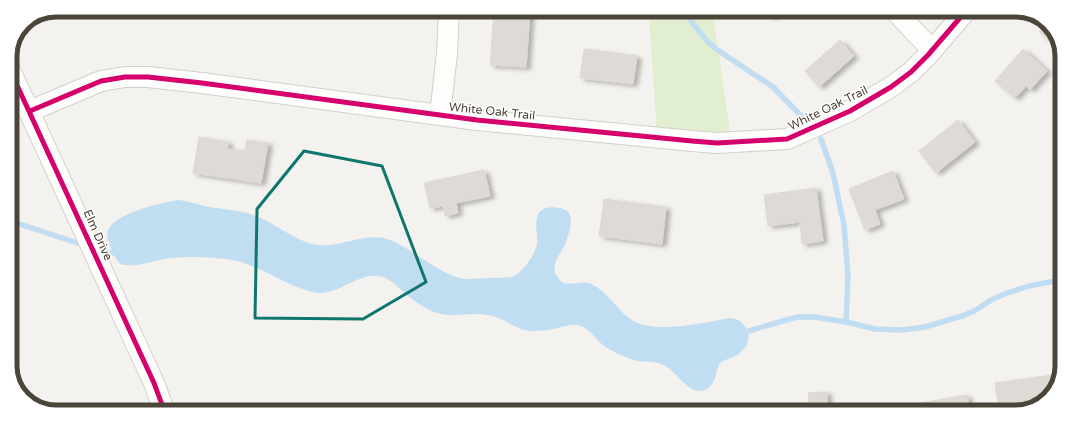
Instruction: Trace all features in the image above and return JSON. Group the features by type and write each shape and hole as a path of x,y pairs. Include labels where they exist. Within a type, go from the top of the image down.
{"street":[{"path":"440,115 448,17"},
{"path":"901,17 932,50"},
{"name":"White Oak Trail","path":"30,111 101,81 125,77 148,77 175,79 440,115 692,142 717,143 786,139 850,111 891,87 911,72 961,17"},
{"name":"Elm Drive","path":"17,84 151,376 162,405"}],"highlighted area":[{"path":"304,151 382,166 426,282 363,319 255,318 257,209"}],"green space":[{"path":"649,17 714,17 731,140 657,137"}],"water":[{"path":"178,200 250,214 264,219 294,237 318,245 336,244 372,237 390,240 408,249 448,274 467,279 508,277 517,274 528,262 536,248 536,224 538,215 546,208 560,208 569,213 571,220 567,239 554,268 558,278 562,281 569,284 587,283 597,287 629,318 639,323 651,326 664,327 693,325 731,318 738,320 743,324 748,332 748,343 741,353 720,363 713,384 707,389 701,391 690,388 663,364 637,361 613,351 602,344 582,326 572,325 554,329 531,331 488,315 441,314 422,306 408,296 393,282 384,277 370,276 362,278 330,292 321,293 301,289 248,264 226,259 186,257 165,259 140,265 120,264 113,253 107,234 112,224 139,210"}],"building":[{"path":"494,17 530,17 526,67 490,65"},
{"path":"1042,27 1044,28 1053,42 1039,32"},
{"path":"840,40 854,56 819,87 805,71"},
{"path":"584,49 637,56 633,84 580,78"},
{"path":"1023,49 1047,71 1030,90 1026,86 1015,98 995,81"},
{"path":"958,120 975,142 936,173 919,151"},
{"path":"199,137 229,142 227,149 245,151 247,140 268,143 261,183 193,173"},
{"path":"484,170 490,196 456,203 458,213 445,216 443,206 430,208 424,183"},
{"path":"893,171 904,199 875,210 880,224 865,230 849,189"},
{"path":"816,188 823,241 802,244 800,222 768,226 764,195"},
{"path":"604,199 666,207 662,244 599,236"},
{"path":"1054,375 1048,388 1040,397 1024,404 998,405 995,383"},
{"path":"827,392 828,405 809,405 808,393"},
{"path":"967,395 969,405 909,405"}],"waterway":[{"path":"690,17 691,21 706,40 716,49 773,87 810,125"},
{"path":"821,139 833,173 844,225 848,276 846,322"},
{"path":"17,223 84,245"},
{"path":"98,249 110,253 119,252"},
{"path":"742,333 797,317 814,317 846,322 875,329 902,330 925,327 965,315 991,300 1007,293 1029,286 1055,281"}],"cycle path":[{"path":"30,111 101,81 125,77 148,77 477,120 692,141 717,143 787,139 850,111 891,87 911,72 928,55 961,17"},
{"path":"17,85 154,383 162,405"}]}
